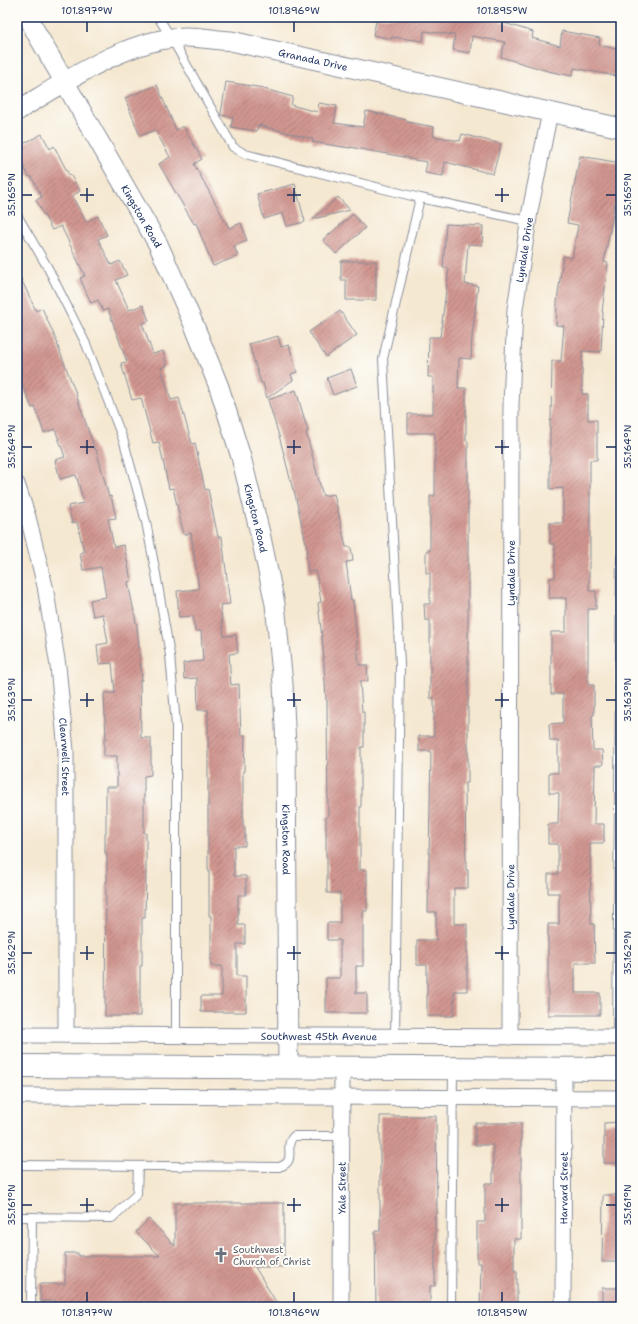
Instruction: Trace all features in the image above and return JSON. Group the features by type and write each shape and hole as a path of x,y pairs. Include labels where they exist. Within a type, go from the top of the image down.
{"main road":[{"path":"17,1066 621,1069"}],"street":[{"name":"Kingston Road","path":"29,17 34,29 158,244 194,325 219,387 241,457 260,533 275,604 283,684 286,747 288,1068"},
{"name":"Granada Drive","path":"17,111 110,58 151,42 186,37 231,41 621,128"},
{"name":"Lyndale Drive","path":"510,1037 511,406 515,309 528,221 550,112"},
{"name":"Clearwell Street","path":"17,484 28,517 45,586 58,666 66,751 66,1035"},
{"name":"Southwest 45th Avenue","path":"17,1035 619,1037"},
{"name":"Yale Street","path":"341,1307 342,1068"},
{"name":"Harvard Street","path":"563,1307 564,1069"},
{"path":"17,1096 621,1098"}],"lane":[{"path":"158,17 233,147 245,154 420,198 528,221"},
{"path":"395,1036 400,664 382,359 420,198"},
{"path":"17,215 48,268 86,344 124,442 146,522 170,655 176,725 176,1035"},
{"path":"619,1037 621,557"},
{"path":"451,1307 453,1068"},
{"path":"17,1165 279,1167 286,1165 289,1160 289,1143 294,1136 342,1136"},
{"path":"17,1217 112,1218 137,1194 138,1166"},
{"path":"31,1307 32,1217"}],"building":[{"path":"377,17 495,18 495,20 533,32 532,38 560,46 562,31 600,38 599,45 621,50 621,77 574,68 572,76 548,71 501,57 505,42 472,36 470,53 453,50 455,35 424,31 423,41 392,37 392,39 373,35"},
{"path":"226,82 264,88 293,97 291,105 317,112 319,103 337,106 334,123 363,127 366,111 407,120 407,122 434,127 433,136 460,141 462,134 501,144 493,174 445,162 443,176 425,173 427,162 350,147 312,142 313,139 258,125 257,131 231,127 233,117 221,115"},
{"path":"157,85 176,130 183,126 202,159 194,164 229,228 241,223 247,241 234,246 238,256 213,266 196,223 194,224 159,164 170,157 155,130 140,136 125,98"},
{"path":"42,134 50,149 54,146 69,175 70,174 80,191 72,196 86,222 98,216 107,235 98,239 111,265 120,261 127,275 116,280 129,310 143,305 149,321 142,323 153,354 163,351 167,366 161,368 171,400 179,398 192,444 195,443 205,490 208,489 218,537 222,537 230,604 220,605 224,636 236,635 238,653 229,654 231,685 239,684 241,735 245,735 243,771 243,827 245,827 245,846 234,846 234,876 246,876 246,895 238,895 238,925 245,925 245,944 237,944 237,976 246,976 246,1012 201,1012 201,996 222,996 222,966 211,966 211,916 209,916 208,869 208,710 198,710 197,678 184,679 183,663 203,661 201,631 195,631 193,616 179,617 177,591 199,589 191,533 184,535 173,488 169,489 159,442 153,443 141,398 132,400 121,363 127,362 108,309 103,311 98,300 91,303 80,278 85,276 61,226 52,230 36,200 42,197 31,176 29,177 24,167 17,171 17,147"},
{"path":"580,156 621,163 621,204 615,203 604,262 608,263 602,312 601,352 582,351 582,394 588,394 588,420 597,420 597,460 590,460 589,591 596,591 596,609 588,609 588,685 594,685 594,715 592,715 593,750 602,750 603,765 595,765 594,824 604,824 604,843 590,843 591,924 594,924 595,963 575,963 575,993 600,993 600,1015 548,1015 548,924 559,924 559,893 548,893 548,874 558,874 558,844 548,844 548,824 558,824 559,793 549,793 549,773 558,773 558,741 550,741 549,724 563,723 563,694 551,694 551,632 566,632 566,598 549,598 550,578 555,578 555,544 550,544 550,523 563,523 563,488 550,489 552,361 561,361 564,326 556,325 557,302 563,256 572,258 578,225 567,223"},
{"path":"295,184 305,222 287,226 283,213 264,219 257,194"},
{"path":"338,197 350,210 313,219"},
{"path":"353,214 365,228 336,254 323,240"},
{"path":"446,224 483,226 482,245 468,244 465,284 478,286 471,359 459,358 458,388 466,388 466,441 468,441 468,783 465,783 466,870 468,870 468,888 454,888 454,924 467,924 467,991 454,991 454,1016 427,1016 427,965 417,965 417,940 436,940 436,912 428,912 431,751 419,751 419,736 434,736 434,698 430,698 430,620 425,620 424,604 430,604 430,573 426,573 426,551 430,551 430,496 435,496 435,433 408,433 408,414 433,414 433,377 428,377 429,337 440,337 449,268 443,268"},
{"path":"341,261 376,261 376,300 346,300 346,280 341,280"},
{"path":"17,270 36,311 42,308 58,344 95,450 96,449 109,497 111,496 116,518 108,519 114,547 124,545 131,581 128,582 137,627 142,680 140,680 141,738 151,738 151,775 144,776 146,872 145,918 142,918 142,966 140,966 140,1016 105,1016 107,882 107,853 105,853 106,787 117,787 117,756 104,756 104,739 106,739 104,693 115,693 112,663 99,664 97,645 108,643 103,614 93,616 90,600 106,597 101,567 83,570 80,553 84,552 77,522 72,523 68,506 84,503 76,475 60,479 55,460 65,457 55,429 44,433 35,407 32,408 17,372 22,370 17,358"},
{"path":"340,311 357,335 326,357 309,332"},
{"path":"278,336 281,347 289,345 297,372 291,374 293,380 267,398 249,344"},
{"path":"351,369 357,386 333,395 327,378"},
{"path":"296,390 308,431 306,432 323,496 334,494 346,547 351,547 353,561 346,562 351,600 353,600 359,665 367,665 368,681 360,681 362,712 364,712 364,747 361,747 360,870 367,870 367,911 363,911 363,966 356,966 356,993 367,993 367,1013 326,1013 326,978 340,978 340,940 327,940 327,923 340,923 340,893 327,893 327,700 318,603 321,602 316,571 308,572 306,552 308,552 294,490 268,400"},
{"path":"380,1116 436,1116 437,1214 435,1214 435,1286 430,1286 430,1307 376,1307 375,1231 380,1231"},
{"path":"621,1122 621,1163 604,1163 604,1123"},
{"path":"475,1123 521,1123 521,1239 514,1239 514,1271 517,1271 517,1307 480,1307 481,1263 477,1263 477,1222 485,1222 485,1183 493,1183 493,1145 475,1145"},
{"path":"603,1195 621,1195 621,1262 602,1262"},
{"name":"Southwest Church of Christ","path":"175,1203 284,1203 284,1267 255,1267 279,1307 56,1307 56,1301 40,1301 40,1284 65,1284 65,1253 78,1253 78,1256 160,1256 136,1232 149,1219 175,1246"},
{"path":"602,1288 621,1288 621,1307 602,1307"}],"place":[{"name":"Southwest Church of Christ","path":"221,1255"}]}
